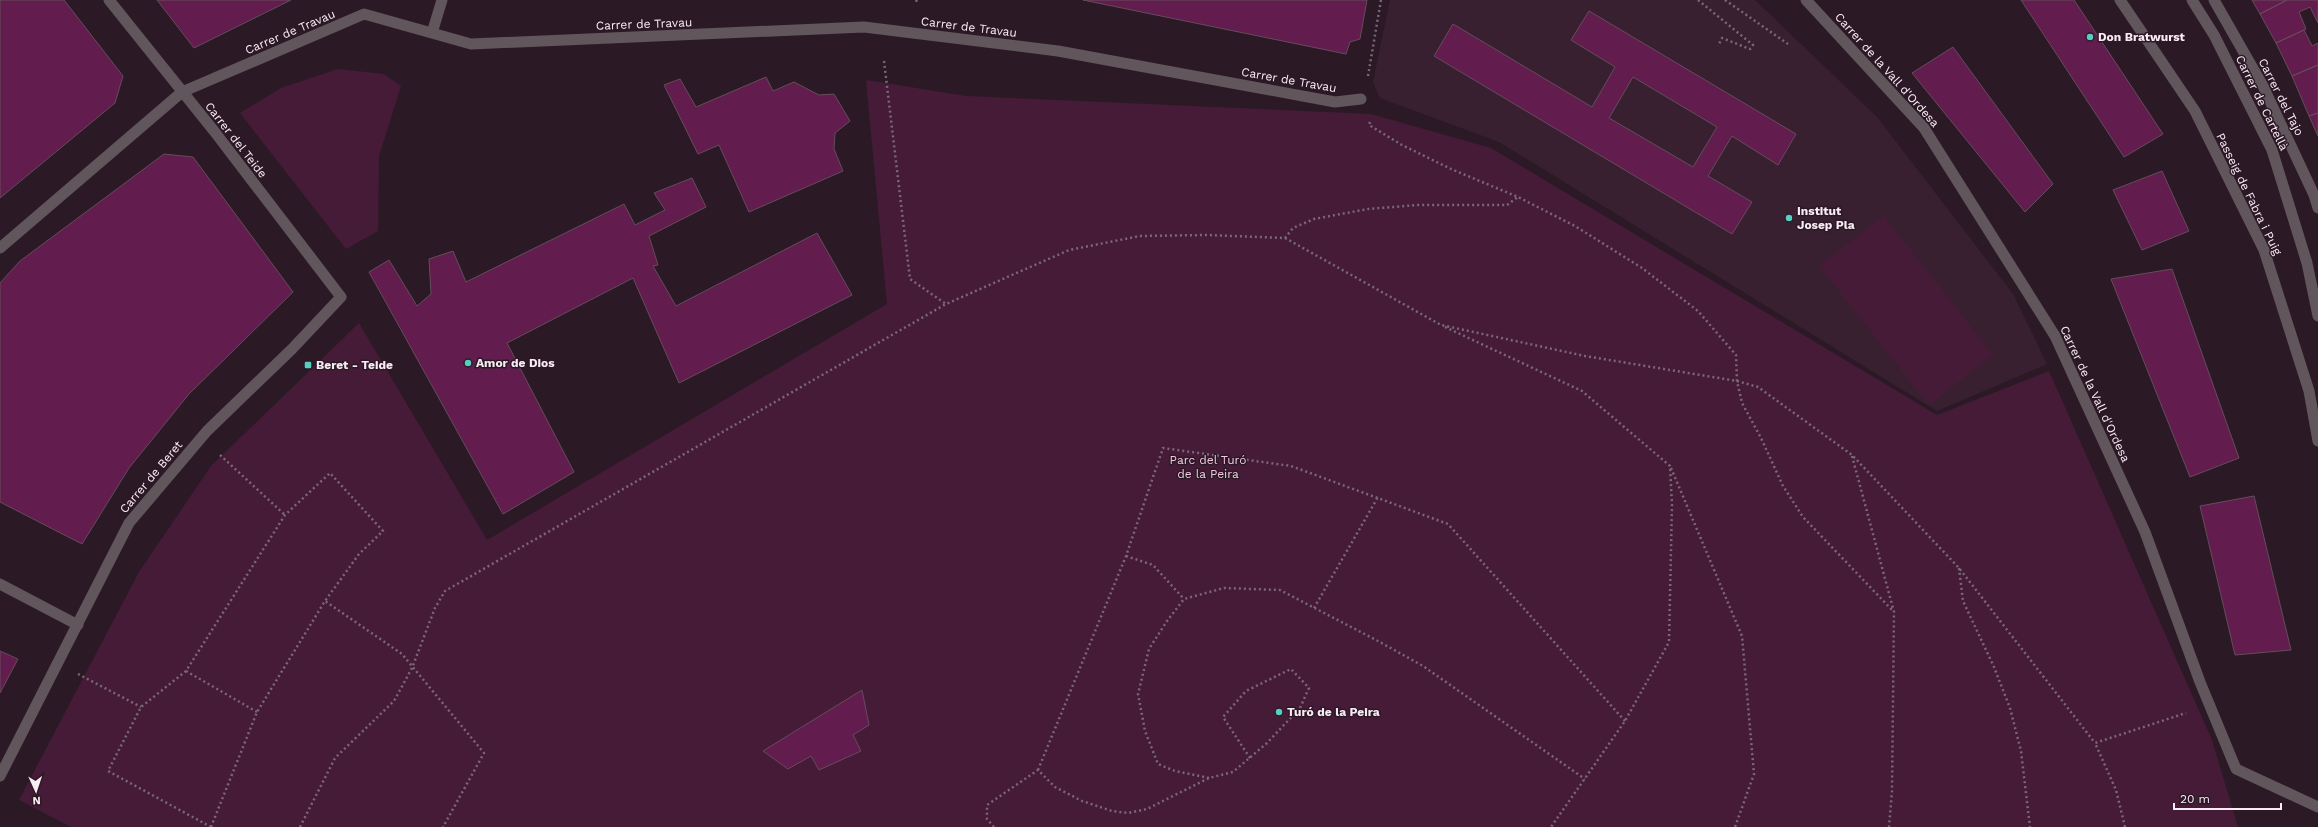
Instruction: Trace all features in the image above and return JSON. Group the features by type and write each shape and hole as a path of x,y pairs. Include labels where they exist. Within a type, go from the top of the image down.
{"street":[{"name":"Carrer del Teide","path":"109,0 340,297"},
{"path":"432,32 442,0"},
{"name":"Carrer de la Vall d'Ordesa","path":"1806,0 1924,128 2055,336 2145,532 2200,682 2236,769 2318,807"},
{"name":"Passeig de Fabra i Puig","path":"2120,0 2195,111 2264,250 2309,391 2318,441"},
{"name":"Carrer de Cartellà","path":"2192,0 2214,35 2272,150 2307,263 2318,316"},
{"name":"Carrer del Tajo","path":"2214,0 2262,86 2314,195 2318,208"},
{"name":"Carrer de Travau","path":"0,248 182,92 364,14 471,44 864,27 1058,51 1335,102 1360,99"},
{"name":"Carrer de Beret","path":"0,776 78,625 128,523 207,431 292,349 340,297"},
{"path":"0,584 78,625"}],"path":[{"path":"1368,79 1382,0"},
{"path":"1698,0 1753,45 1750,49 1722,38 1718,46"},
{"path":"1724,0 1788,44"},
{"path":"884,61 910,279 946,304"},
{"path":"1369,125 1402,145 1451,169 1518,197 1575,226 1642,268 1698,312 1736,356 1737,381 1742,403 1761,438 1783,486 1803,517 1894,612"},
{"path":"1285,238 1293,228 1314,219 1368,209 1418,206 1507,205 1518,197"},
{"path":"300,827 336,758 394,701 412,668 435,608 445,591 946,304 1069,250 1140,236 1207,235 1285,238 1441,325 1582,391 1670,466 1742,636 1754,774 1736,827"},
{"path":"1441,325 1585,356 1737,381 1758,387 1852,455 1959,568 2095,743 2116,790 2125,827"},
{"path":"994,827 987,819 987,805 1038,770 1126,556 1163,448 1291,466 1448,524 1625,722"},
{"path":"1852,455 1894,612 1892,790 1889,827"},
{"path":"220,456 285,515"},
{"path":"1552,827 1625,722 1669,642 1672,505 1670,466"},
{"path":"330,473 383,532 359,554 325,601 257,712 211,827 108,771 141,707 186,672 285,515 330,473"},
{"path":"1314,608 1378,497"},
{"path":"1126,556 1153,565 1184,599"},
{"path":"1959,568 1963,601 1994,668 2012,715 2021,752 2030,827"},
{"path":"1209,778 1176,771 1158,764 1145,731 1138,694 1149,649 1167,621 1184,599 1224,588 1280,590 1423,666 1585,779"},
{"path":"325,601 402,654 412,668 484,753 443,827"},
{"path":"1038,770 1055,787 1082,801 1112,811 1128,813 1147,809 1209,778 1233,772 1250,758 1300,708 1309,688 1292,669 1246,691 1223,717 1250,758"},
{"path":"186,672 257,712"},
{"path":"76,673 141,707"},
{"path":"2095,743 2191,711"}],"shaded area":[{"name":"Institut Josep Pla","path":"1390,0 1755,0 1877,117 2013,294 2047,364 1937,411 1499,142 1380,98 1373,82"}],"green space":[{"path":"338,69 384,74 401,86 379,156 378,231 346,249 240,113 281,88"},
{"name":"Parc del Turó de la Peira","path":"866,80 966,96 1371,114 1491,148 1937,415 2049,371 2212,740 2238,827 71,827 19,800 139,572 211,466 359,323 487,540 887,304"},
{"path":"1884,216 1993,355 1929,405 1819,266"}],"building":[{"path":"0,0 64,0 123,76 115,103 0,198"},
{"path":"157,0 291,0 194,48"},
{"path":"1083,0 1367,0 1360,39 1350,42 1346,54"},
{"path":"2021,0 2074,0 2163,134 2124,157"},
{"path":"2252,0 2287,0 2260,14"},
{"path":"2287,0 2318,0 2318,23 2310,7 2299,12 2306,29 2276,43 2260,14"},
{"path":"1589,11 1796,134 1778,165 1732,136 1708,176 1752,202 1732,234 1434,56 1453,24 1592,107 1615,67 1571,40","holes":["1633,77 1717,127 1693,167 1609,118"]},
{"path":"2304,30 2312,46 2318,43 2318,65 2292,76 2276,43"},
{"path":"1953,47 2053,184 2025,212 1912,73"},
{"path":"2318,65 2318,113 2309,116 2292,76"},
{"path":"766,77 773,91 794,82 819,95 834,94 850,121 835,133 834,149 843,171 749,212 719,145 698,154 664,85 680,79 696,107"},
{"path":"2318,113 2318,136 2309,116"},
{"path":"164,154 193,157 293,292 189,394 129,468 82,544 0,502 0,283 20,261"},
{"path":"2162,171 2189,231 2142,250 2113,190"},
{"name":"Amor de Dios","path":"692,178 706,207 649,236 658,265 653,266 676,306 817,233 852,295 679,383 633,278 507,343 574,472 503,514 369,272 389,260 417,306 431,294 429,259 453,251 466,282 624,204 635,225 665,210 654,193"},
{"path":"2172,269 2239,458 2190,477 2111,279"},
{"path":"2254,496 2291,650 2235,655 2200,506"},
{"path":"0,651 18,659 0,693"},
{"path":"862,690 869,725 853,735 861,751 819,770 811,756 788,769 763,751"}],"place":[{"name":"Don Bratwurst","path":"2090,37"},
{"name":"Institut Josep Pla","path":"1789,218"},
{"name":"Amor de Dios","path":"468,363"},
{"name":"Beret - Teide","path":"308,365"},
{"name":"Turó de la Peira","path":"1279,712"}]}
